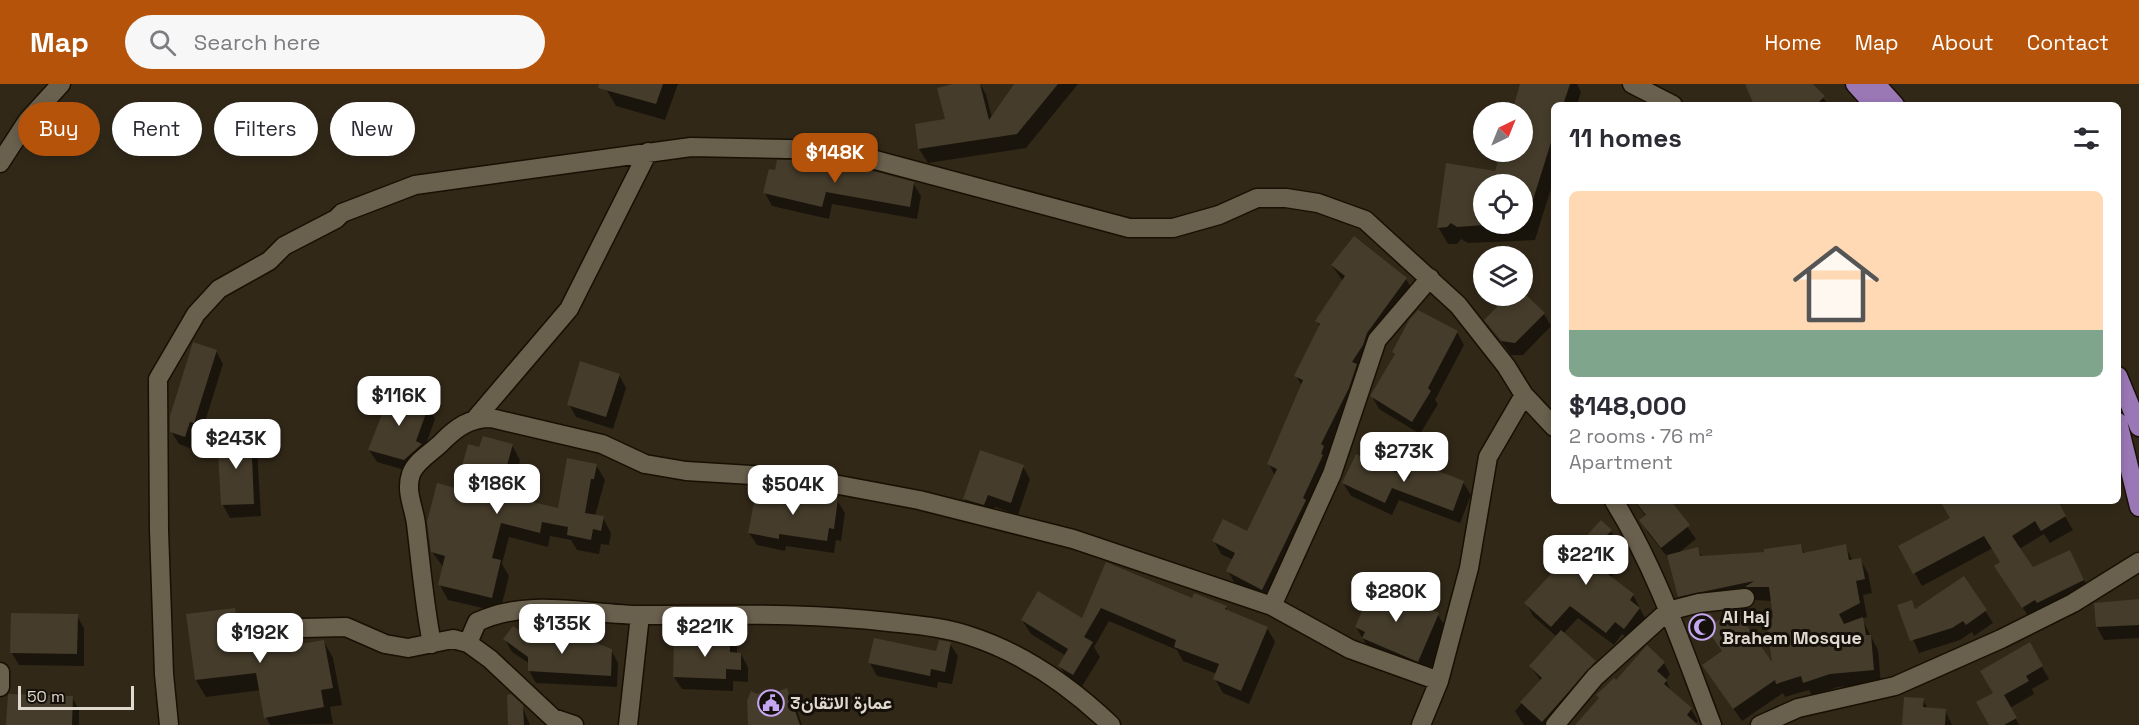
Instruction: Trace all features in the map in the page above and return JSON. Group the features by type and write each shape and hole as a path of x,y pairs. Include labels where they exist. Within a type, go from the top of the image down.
{"main road":[{"path":"1855,84 1871,102"},
{"path":"1876,84 1892,102"},
{"path":"2121,383 2139,427"},
{"path":"2121,434 2139,507"}],"street":[{"path":"0,163 28,120 61,84"},
{"path":"1632,84 1667,102"},
{"path":"169,725 164,674 160,563 158,379 196,314 219,289 269,261 284,246 336,219 342,213 415,185 691,147 838,150 1129,228 1173,228 1219,215 1257,198 1286,198 1318,203 1365,220 1430,278 1458,305 1506,366 1524,394 1551,424"},
{"path":"432,644 421,586 416,522 408,492 411,473 417,463 456,428 476,418 569,309 648,152"},
{"path":"1272,606 1332,474 1377,340 1430,278"},
{"path":"1421,725 1439,681 1469,568 1488,458 1524,394"},
{"path":"476,418 491,418 528,425 602,444 645,464 686,471 802,478 919,500 1073,539 1272,606 1350,648 1439,681"},
{"path":"1616,504 1634,534 1668,611 1712,725"},
{"path":"1760,725 1798,708 1895,686 2001,639 2073,603 2139,562"},
{"path":"1555,725 1596,677 1668,611 1699,603 1745,598"},
{"path":"468,643 477,622 491,615 532,607 640,615 773,613 858,618 952,631 990,645 1056,679 1082,697 1111,725"},
{"path":"628,725 640,615"},
{"path":"302,628 346,627 385,644 408,648 453,639 468,643 490,659 553,718 574,725"},
{"path":"0,672 0,687"}],"building":[{"path":"599,84 663,84 656,104 598,88"},
{"path":"953,84 980,84 989,120 1014,84 1058,84 1017,134 918,149 915,124 945,119 937,88"},
{"path":"1520,84 1570,84 1564,102 1551,102 1551,143 1533,200 1533,174 1473,174 1473,226 1457,227 1451,223 1447,227 1437,228 1446,163 1495,171 1498,162 1533,162 1533,102 1515,102"},
{"path":"1745,84 1813,84 1825,96 1819,102 1753,102"},
{"path":"777,160 796,160 838,170 840,162 914,182 910,207 826,192 822,207 763,193 769,169 775,170"},
{"path":"1354,236 1407,278 1367,333 1363,345 1352,362 1357,364 1349,388 1321,444 1324,446 1321,454 1323,455 1303,498 1306,500 1262,590 1226,571 1235,553 1212,541 1223,519 1247,531 1277,469 1267,464 1303,380 1294,376 1320,324 1315,321 1345,276 1331,265"},
{"path":"1533,302 1545,313 1515,343 1501,341 1484,320 1498,306 1533,306"},
{"path":"1418,310 1458,331 1428,388 1431,391 1412,422 1370,396 1395,354 1392,352 1409,320"},
{"path":"193,342 217,350 194,423 190,422 185,437 170,432 170,416"},
{"path":"580,361 620,374 606,417 567,405"},
{"path":"391,391 429,405 416,441 422,444 404,460 368,450"},
{"path":"251,435 254,504 221,505 217,437"},
{"path":"483,436 513,444 499,494 558,508 567,458 597,464 594,479 591,479 585,513 604,516 601,531 593,529 591,540 567,535 568,527 542,522 540,533 501,523 492,558 501,560 492,598 438,585 445,556 431,552 427,522 437,483 456,488 468,444 479,447"},
{"path":"980,450 1024,465 1011,503 988,495 984,505 963,499"},
{"path":"1356,454 1409,479 1415,462 1464,481 1453,511 1392,488 1385,503 1342,483"},
{"path":"756,492 793,499 794,492 838,498 834,529 829,528 827,541 779,534 779,539 748,533"},
{"path":"1637,504 1673,504 1690,525 1661,548 1639,520 1646,515"},
{"path":"1942,504 2060,504 2066,516 2041,531 2035,521 2012,536 2033,567 2070,550 2084,580 2037,603 2035,600 2022,608 1994,566 2000,562 1984,536 1913,574 1898,546 1950,518"},
{"path":"1601,520 1612,530 1607,535 1619,547 1600,568 1634,594 1630,600 1640,608 1624,629 1615,622 1606,633 1570,606 1551,627 1524,603"},
{"path":"1801,544 1803,553 1846,544 1849,560 1861,558 1865,579 1856,581 1860,603 1839,614 1844,624 1863,617 1866,635 1871,635 1874,670 1830,674 1803,683 1801,676 1776,684 1775,680 1733,709 1702,665 1722,651 1699,619 1710,613 1716,622 1736,610 1772,662 1766,619 1773,618 1769,587 1745,587 1754,581 1678,597 1667,555 1698,547 1700,556 1764,552 1764,549"},
{"path":"1106,562 1192,598 1194,593 1227,606 1225,609 1268,627 1241,691 1213,679 1219,664 1174,647 1176,640 1101,608 1084,637 1093,642 1073,675 1058,666 1068,649 1021,620 1038,591 1082,618"},
{"path":"1964,576 1987,610 1966,625 1963,621 1952,628 1910,641 1897,605 1912,600 1915,609"},
{"path":"1374,584 1439,613 1418,662 1362,638 1365,632 1355,627"},
{"path":"2139,599 2139,625 2096,627 2094,603"},
{"path":"235,608 241,650 282,643 282,647 324,640 333,688 321,690 324,707 264,718 256,673 195,680 186,614"},
{"path":"11,613 78,614 77,654 10,653"},
{"path":"513,626 536,642 538,634 568,641 593,642 612,649 611,676 528,671 528,657 503,639"},
{"path":"1561,630 1596,661 1542,722 1520,702 1542,678 1529,666"},
{"path":"714,633 730,633 730,652 741,653 741,670 726,669 726,679 673,677 674,638 714,639"},
{"path":"874,638 936,651 939,640 951,642 945,672 931,669 930,676 868,663"},
{"path":"2030,642 2043,666 2026,676 2029,681 2004,695 2017,718 2004,725 1989,725 1976,702 1993,693 1980,671"},
{"path":"1647,645 1665,662 1657,671 1667,680 1664,684 1692,708 1687,715 1698,725 1575,725 1599,698 1596,695 1614,678 1616,680"},
{"path":"787,688 800,725 748,725 747,701 751,691 757,694"},
{"path":"8,694 73,696 72,725 6,725"},
{"path":"511,694 523,705 524,725 508,725 507,695"},
{"path":"1904,697 1924,698 1923,707 1946,709 1945,725 1902,725"}],"place":[{"name":"Al Haj Brahem Mosque","path":"1702,627"},
{"name":"عمارة الاتقان3","path":"771,703"}]}
